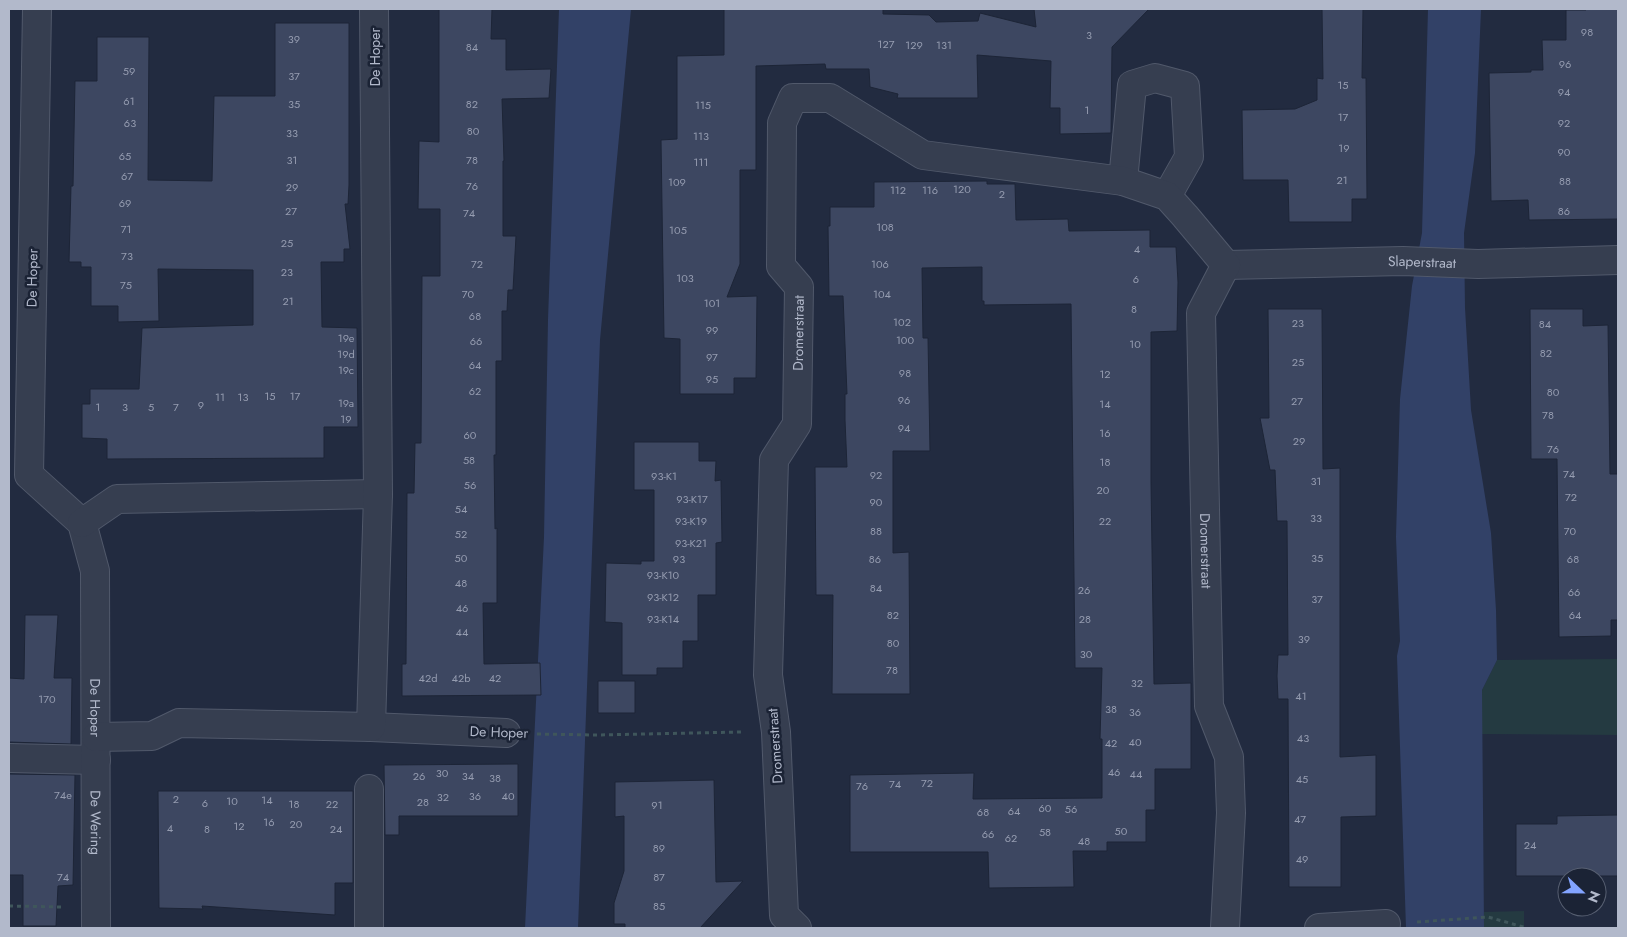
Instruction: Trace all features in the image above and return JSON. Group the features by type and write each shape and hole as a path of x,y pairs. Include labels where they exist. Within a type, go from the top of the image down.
{"street":[{"name":"De Hoper","path":"37,9 29,475 82,523 95,571 96,748 152,736 179,723 372,727 506,733"},
{"name":"De Hoper","path":"372,727 378,494 374,9"},
{"path":"1123,181 1132,86 1155,78 1185,86 1189,157 1167,196"},
{"name":"Dromerstraat","path":"797,928 784,915 776,732 768,675 774,460 797,424 799,287 782,266 781,229 782,122 792,98 830,98 923,154 1123,181 1167,196 1226,265 1202,313 1209,706 1229,757 1231,813 1226,928"},
{"name":"Slaperstraat","path":"1226,265 1403,261 1478,264 1618,260"},
{"path":"82,523 117,498 378,494"},
{"path":"9,758 96,748"},
{"name":"De Wering","path":"96,748 96,918"},
{"path":"369,790 369,928"},
{"path":"1319,928 1386,924"}],"path":[{"name":"De Hoper","path":"506,733 596,735 776,732"},
{"path":"9,906 96,918"},
{"path":"1386,924 1488,917 1527,928"}],"shaded area":[{"path":"1618,659 1618,735 1482,734 1482,690 1497,660"},
{"path":"1524,911 1524,928 1484,928 1484,912"}],"water":[{"path":"559,9 631,9 600,340 578,928 525,928 544,537 548,320"},
{"path":"1428,9 1481,9 1475,153 1464,233 1465,308 1471,410 1491,533 1496,610 1497,660 1482,690 1484,928 1406,928 1397,656 1400,641 1396,537 1400,399 1412,286 1422,233"}],"building":[{"path":"439,9 492,9 491,39 506,39 506,70 551,69 549,98 502,99 504,161 503,236 516,236 513,290 508,290 507,311 502,311 502,361 496,361 496,455 494,455 495,529 497,528 497,603 483,603 484,664 540,663 541,695 402,696 402,664 406,664 407,493 414,493 415,443 421,443 422,276 440,276 440,209 418,209 419,141 439,142"},
{"path":"724,9 883,9 883,14 929,15 936,22 978,21 980,13 1036,27 1034,9 1149,9 1112,47 1111,133 1060,134 1060,108 1050,108 1051,61 977,55 978,98 897,98 898,94 870,87 869,69 826,69 825,64 756,66 756,170 740,170 740,264 727,297 757,296 756,378 734,378 734,394 680,394 680,339 664,338 661,140 677,139 677,56 724,55"},
{"path":"1322,9 1363,9 1362,78 1366,78 1367,199 1352,199 1352,222 1289,222 1288,180 1243,180 1242,110 1295,109 1317,100 1317,78 1323,79"},
{"path":"1618,9 1618,219 1529,220 1528,200 1491,201 1489,73 1543,70 1542,40 1566,40 1566,10"},
{"path":"275,23 349,23 349,185 348,204 345,204 350,249 344,249 344,262 321,262 322,327 357,328 358,427 324,427 324,458 107,459 107,439 82,438 82,404 90,404 90,389 139,389 142,328 253,325 253,270 158,269 159,321 118,322 118,306 91,306 91,267 81,267 81,262 69,262 75,81 97,81 97,37 149,37 148,180 212,181 214,96 275,96"},
{"path":"987,181 987,184 1015,184 1016,220 1068,219 1069,231 1150,230 1150,247 1176,247 1178,282 1177,331 1151,332 1154,684 1191,683 1191,769 1155,769 1155,810 1146,810 1146,842 1107,842 1107,851 1073,851 1074,887 989,888 988,852 850,852 850,775 974,773 973,799 1102,798 1102,739 1100,739 1102,668 1075,668 1071,304 984,305 984,301 982,301 982,267 922,268 923,338 928,338 930,451 893,451 893,553 909,552 910,694 832,694 833,595 816,595 815,467 847,467 845,394 847,394 843,296 829,296 828,226 830,226 830,207 874,207 874,182"},
{"path":"1268,309 1322,309 1323,469 1340,468 1340,757 1376,755 1376,816 1341,817 1341,887 1289,887 1288,699 1278,699 1277,676 1278,655 1288,655 1287,521 1277,521 1275,470 1270,470 1260,418 1269,418"},
{"path":"1530,309 1583,309 1583,326 1608,325 1610,474 1618,474 1618,620 1611,620 1611,636 1559,637 1557,459 1531,459"},
{"path":"634,442 699,442 699,461 716,461 715,481 721,480 722,542 716,543 716,595 698,595 698,641 683,641 683,668 657,668 657,675 622,675 622,623 605,622 606,563 641,564 641,561 654,561 654,490 634,490"},
{"path":"25,615 58,615 54,678 72,678 71,744 9,742 9,678 24,679"},
{"path":"598,681 635,681 635,713 598,713"},
{"path":"518,764 518,816 399,816 399,835 385,835 384,765"},
{"path":"9,774 75,775 73,885 58,886 56,926 23,926 23,875 9,875"},
{"path":"714,780 716,882 743,881 700,928 625,928 625,924 614,924 614,903 624,871 624,816 615,817 615,782"},
{"path":"158,791 353,791 353,883 335,883 335,915 202,906 203,909 159,908"},
{"path":"1618,815 1618,876 1607,876 1607,867 1557,867 1557,876 1516,876 1516,824 1557,824 1557,816"}]}
